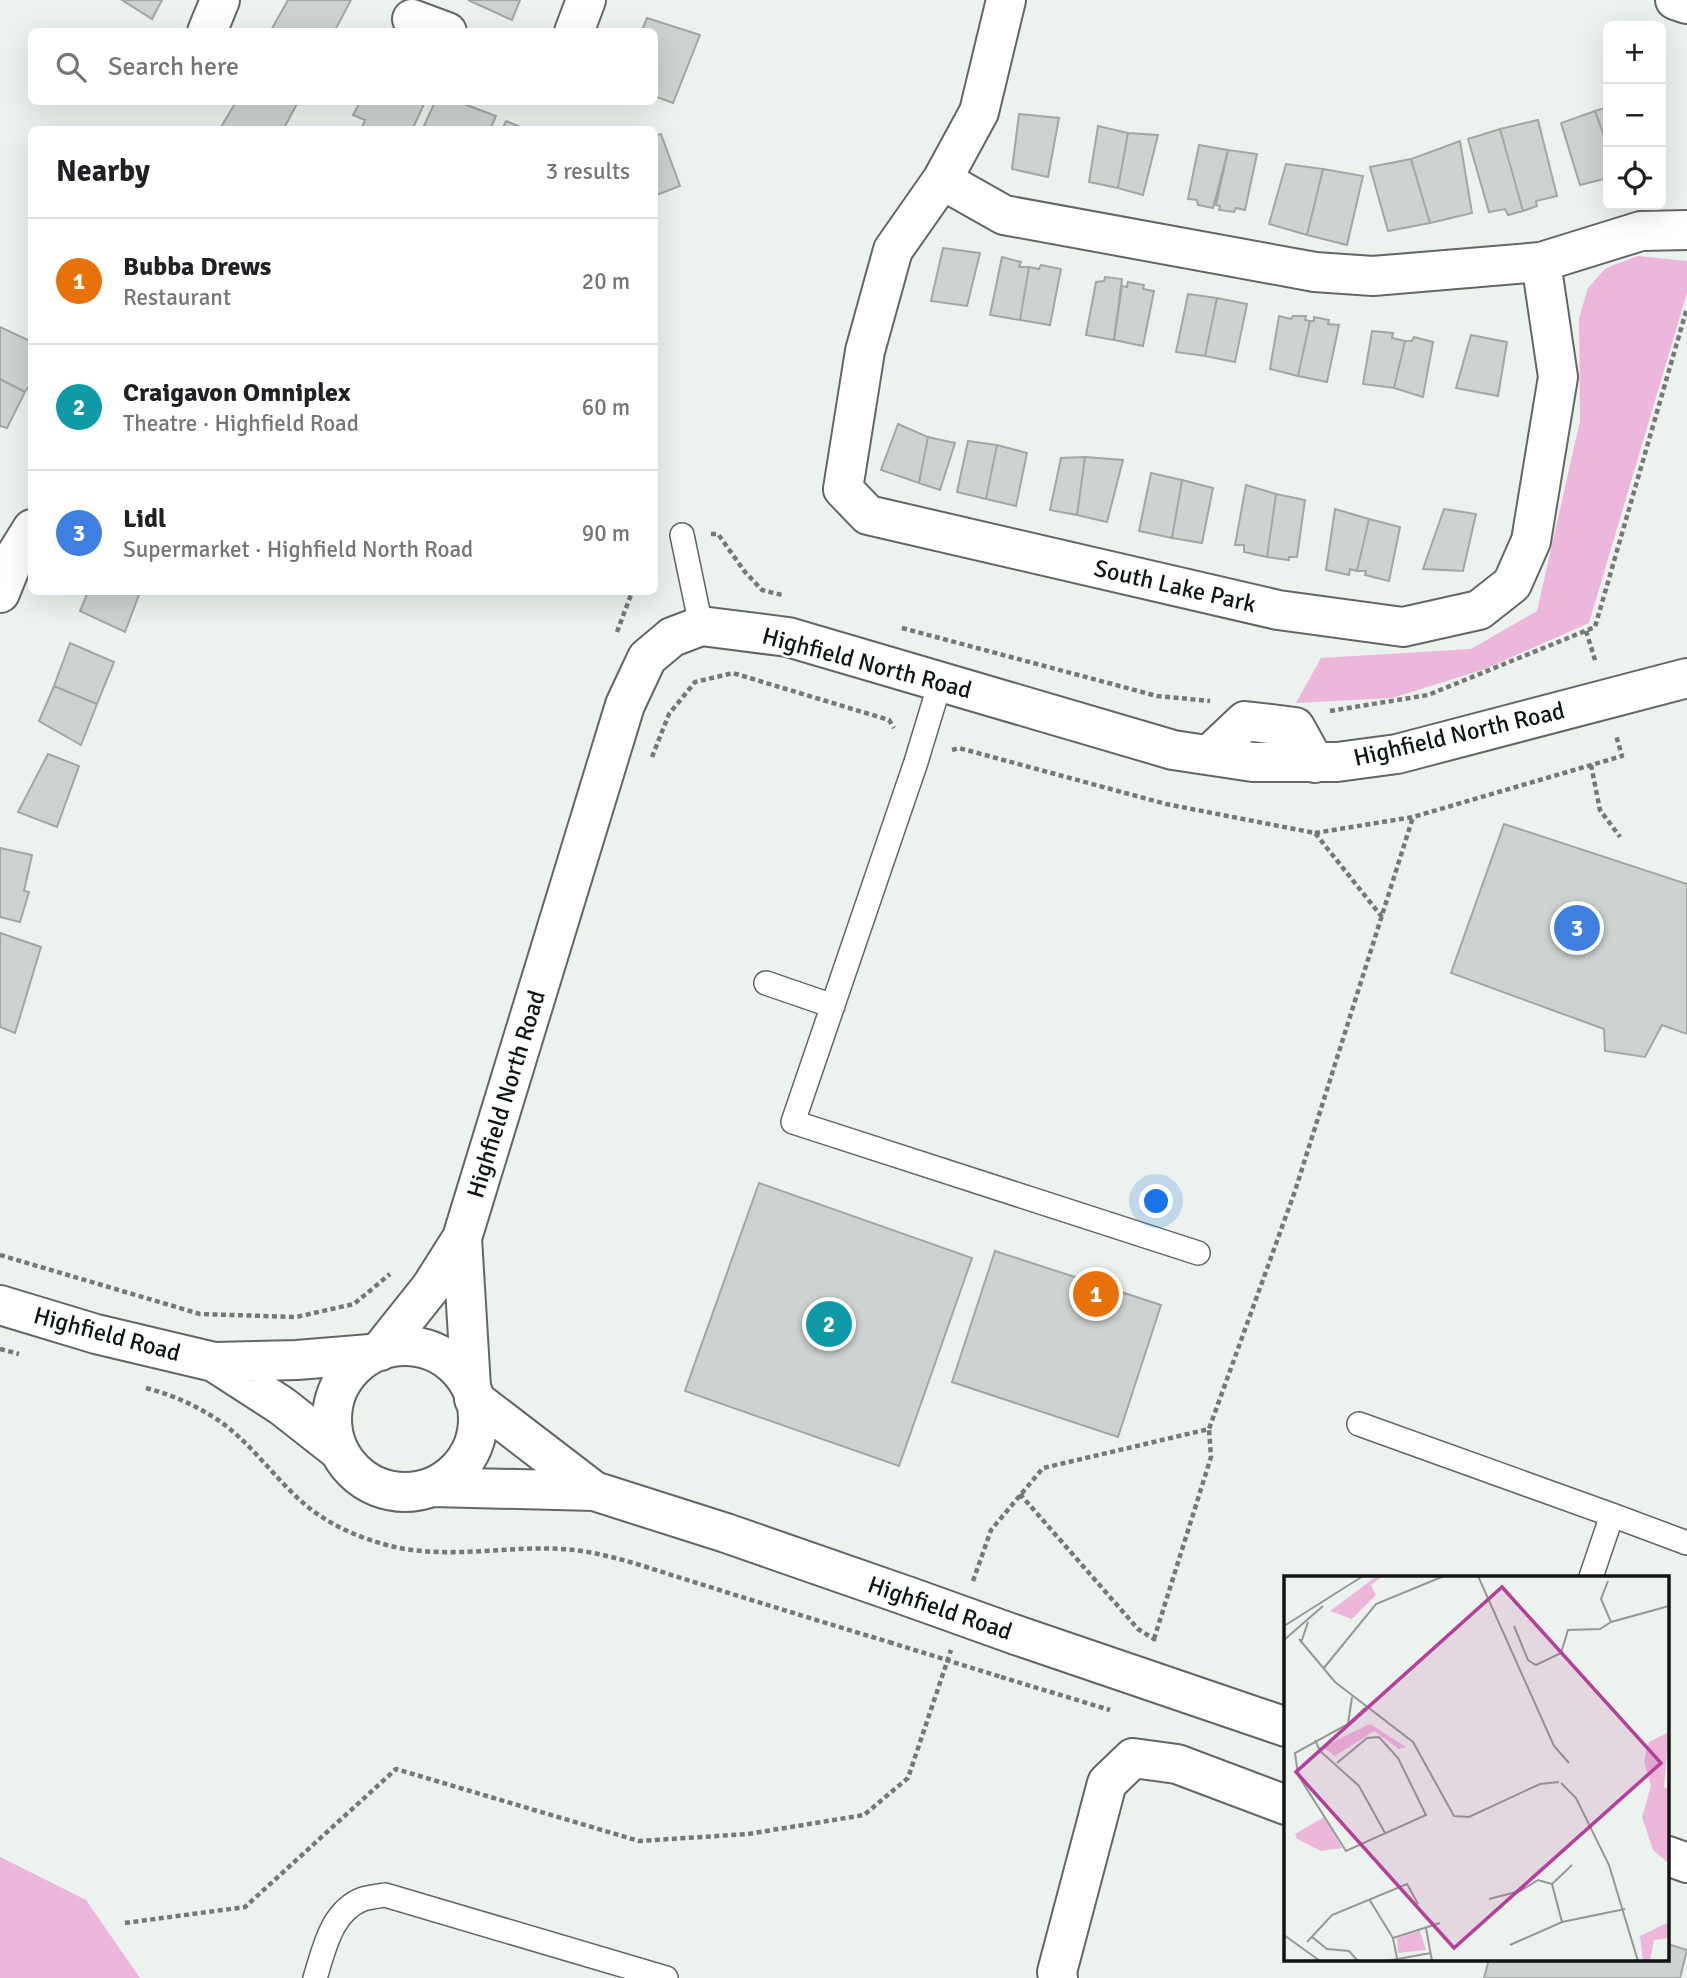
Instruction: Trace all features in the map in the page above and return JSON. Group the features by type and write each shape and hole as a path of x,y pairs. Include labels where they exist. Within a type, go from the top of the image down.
{"street":[{"path":"209,28 220,0"},
{"path":"576,28 586,0"},
{"name":"South Lake Park","path":"1006,0 979,112 942,180 893,250 865,351 843,489 867,515 1278,610 1403,627 1479,610 1512,584 1531,541 1558,377 1541,262"},
{"path":"1675,0 1687,4"},
{"path":"412,19 436,28"},
{"path":"942,180 1004,215 1315,272 1373,276 1541,262 1641,231 1687,230"},
{"path":"0,593 14,558 28,535"},
{"name":"Highfield North Road","path":"375,1352 430,1287 461,1238 625,705 647,658 672,637 701,626 788,637 1173,750 1253,762 1337,762 1397,754 1687,678"},
{"name":"Highfield North Road","path":"461,1238 472,1393"},
{"name":"Highfield Road","path":"0,1305 96,1334 214,1362 297,1360 375,1352 396,1345 424,1348 452,1362 472,1393 594,1491"},
{"name":"Highfield Road","path":"338,1450 331,1423 335,1395 349,1371 375,1352"},
{"name":"Highfield Road","path":"214,1362 282,1406 338,1450 354,1473 378,1488 406,1493 433,1487 594,1491 726,1533 1284,1726"},
{"path":"433,1487 456,1471 472,1448 479,1418 472,1393"},
{"path":"1058,1978 1056,1972 1107,1783 1133,1758 1177,1764 1284,1804"},
{"path":"1670,1857 1687,1863"}],"lane":[{"path":"682,535 701,626"},
{"path":"940,683 916,762 793,1122 1198,1253"},
{"path":"766,984 833,1006"},
{"path":"1359,1424 1687,1543"},
{"path":"1591,1576 1612,1515"},
{"path":"315,1978 328,1934 344,1911 362,1900 385,1895 666,1978"}],"path":[{"path":"682,535 718,534 745,572 762,590 788,597"},
{"path":"894,625 1157,696 1220,702"},
{"path":"649,766 669,713 695,682 733,673 890,720 916,762 959,748 1166,804 1315,833 1413,817 1622,756 1586,631"},
{"path":"1591,765 1600,810 1620,837"},
{"path":"1154,1682 1154,1639 1211,1457 1209,1429 1295,1191 1413,817"},
{"path":"1315,833 1382,918"},
{"path":"0,1255 26,1265 200,1314 296,1317 308,1315 354,1304 392,1272"},
{"path":"973,1582 991,1530 1043,1468 1209,1429"},
{"path":"1020,1494 1138,1629 1154,1639"},
{"path":"889,1642 1001,1677"},
{"path":"125,1923 245,1907 396,1769 639,1841 748,1834 864,1815 908,1778 952,1647"}],"shaded area":[{"path":"1638,256 1687,261 1687,293 1589,623 1485,669 1392,698 1296,703 1321,658 1471,649 1537,611 1580,421 1579,318 1588,288 1606,268"},
{"path":"0,1857 86,1900 140,1978 0,1978"}],"building":[{"path":"122,0 162,0 152,19"},
{"path":"288,0 351,0 336,28 272,28"},
{"path":"468,0 520,0 512,20"},
{"path":"647,18 700,35 673,103 658,97 658,28 643,28"},
{"path":"234,105 296,105 285,126 222,126"},
{"path":"358,105 424,105 414,126 363,126 365,120 353,115"},
{"path":"434,105 467,105 496,116 492,126 424,126"},
{"path":"1603,109 1603,133 1595,111"},
{"path":"1595,111 1603,133 1603,179 1580,185 1561,123"},
{"path":"1019,114 1059,118 1048,177 1012,169"},
{"path":"1538,120 1557,196 1536,201 1537,206 1523,211 1500,129"},
{"path":"506,121 518,126 504,126"},
{"path":"1098,126 1128,133 1118,188 1089,182"},
{"path":"1500,129 1523,211 1508,215 1505,209 1489,212 1468,139"},
{"path":"1128,133 1158,135 1143,195 1118,188"},
{"path":"661,134 680,186 658,194 658,135"},
{"path":"1460,141 1472,213 1430,223 1411,159"},
{"path":"1199,145 1228,150 1213,208 1198,205 1197,200 1188,199"},
{"path":"1228,150 1257,154 1245,210 1219,210 1220,206 1216,205"},
{"path":"1411,159 1430,223 1388,231 1370,167"},
{"path":"1286,164 1323,169 1307,235 1269,224"},
{"path":"1323,169 1363,176 1347,245 1307,235"},
{"path":"943,248 980,253 967,306 931,301"},
{"path":"1002,257 1021,262 1019,267 1029,267 1020,320 990,315"},
{"path":"1041,265 1061,269 1050,325 1020,320 1029,267 1039,269"},
{"path":"1105,277 1122,279 1114,340 1086,335 1096,282 1104,281"},
{"path":"1128,282 1144,285 1143,289 1154,291 1143,346 1114,340 1122,286 1127,287"},
{"path":"1188,294 1217,298 1205,356 1176,352"},
{"path":"1217,298 1247,304 1235,362 1205,356"},
{"path":"1279,316 1291,319 1293,316 1306,316 1305,320 1310,321 1298,376 1270,369"},
{"path":"1314,317 1329,320 1328,324 1339,325 1327,382 1298,376 1310,321 1314,321"},
{"path":"0,327 28,340 28,387 25,392 0,379"},
{"path":"1372,331 1393,333 1392,338 1405,341 1394,388 1363,384"},
{"path":"1471,335 1507,342 1498,396 1456,388"},
{"path":"1414,337 1433,342 1423,397 1394,388 1405,341 1412,341"},
{"path":"0,379 25,392 7,428 0,426"},
{"path":"898,424 928,437 919,483 881,470"},
{"path":"928,437 955,443 940,490 919,483"},
{"path":"968,441 997,445 986,499 957,492"},
{"path":"997,445 1027,453 1016,506 986,499"},
{"path":"1085,457 1123,460 1107,522 1077,515"},
{"path":"1085,457 1077,515 1050,510 1061,458"},
{"path":"1151,473 1182,480 1172,538 1139,531"},
{"path":"1182,480 1213,488 1202,543 1172,538"},
{"path":"1246,485 1276,494 1267,557 1244,552 1244,545 1235,545"},
{"path":"1276,494 1305,500 1297,557 1289,557 1289,560 1267,557"},
{"path":"1335,509 1369,519 1357,571 1350,569 1349,575 1326,570"},
{"path":"1444,509 1476,514 1463,571 1423,569"},
{"path":"1369,519 1400,527 1389,581 1365,575 1366,571 1357,571"},
{"path":"87,595 139,595 125,632 80,611"},
{"path":"70,643 114,662 97,704 54,686"},
{"path":"54,686 97,704 81,745 39,721"},
{"path":"48,754 79,766 57,827 18,812"},
{"path":"1504,824 1687,884 1687,1034 1662,1025 1645,1057 1605,1051 1604,1029 1451,973"},
{"path":"0,848 32,855 24,891 29,892 20,922 0,917"},
{"path":"0,933 41,947 15,1033 0,1027"},
{"path":"759,1183 972,1258 899,1466 685,1391"},
{"path":"995,1251 1161,1305 1118,1437 952,1382"},
{"path":"1670,1945 1687,1950 1680,1978 1484,1978 1489,1960 1670,1960"}],"place":[{"name":"Lidl","path":"1577,928"},
{"name":"Bubba Drews","path":"1096,1294"},
{"name":"Craigavon Omniplex","path":"829,1324"}]}
